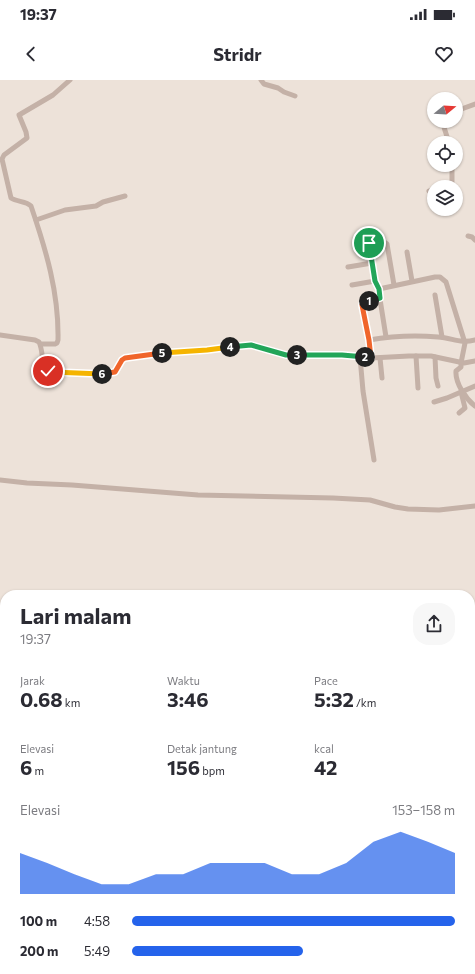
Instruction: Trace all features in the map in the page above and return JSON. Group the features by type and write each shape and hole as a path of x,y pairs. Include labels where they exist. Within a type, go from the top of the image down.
{"street":[{"path":"0,335 37,341 41,344 57,343 58,318 51,268 30,204 17,202 10,197 2,157 27,138 26,132 19,118 20,115 53,95 70,80"},
{"path":"261,80 264,84 278,88 295,96"},
{"path":"463,108 475,104"},
{"path":"36,220 65,210 96,206 103,202 125,196"},
{"path":"366,229 375,281 379,289 386,337"},
{"path":"468,236 475,240"},
{"path":"356,244 386,242 394,285"},
{"path":"407,252 412,281"},
{"path":"348,267 372,263"},
{"path":"379,289 412,281 438,277 446,282 465,343 461,366 456,370 455,374 462,391 475,406"},
{"path":"352,285 375,281"},
{"path":"435,295 442,337"},
{"path":"371,358 362,305 365,302 380,298"},
{"path":"369,340 386,337 411,336 442,337 465,343 475,340"},
{"path":"41,344 44,364 48,371 72,374 110,374 117,370 120,363 125,358 142,355 241,346 255,346 286,355 342,355 371,358 416,356 435,357 461,362 475,361"},
{"path":"416,356 418,388"},
{"path":"360,357 363,391 374,460"},
{"path":"435,357 438,386"},
{"path":"380,358 382,378"},
{"path":"434,402 475,386"},
{"path":"459,413 465,408 462,391"},
{"path":"0,480 198,495 370,500 408,509 439,510 475,506"}],"route":[{"path":"48,371 110,374 117,370 122,360 125,358 246,345 255,346 286,355 342,355 371,358 362,305 363,302 380,298 378,293 379,289 375,281 369,243"}]}
